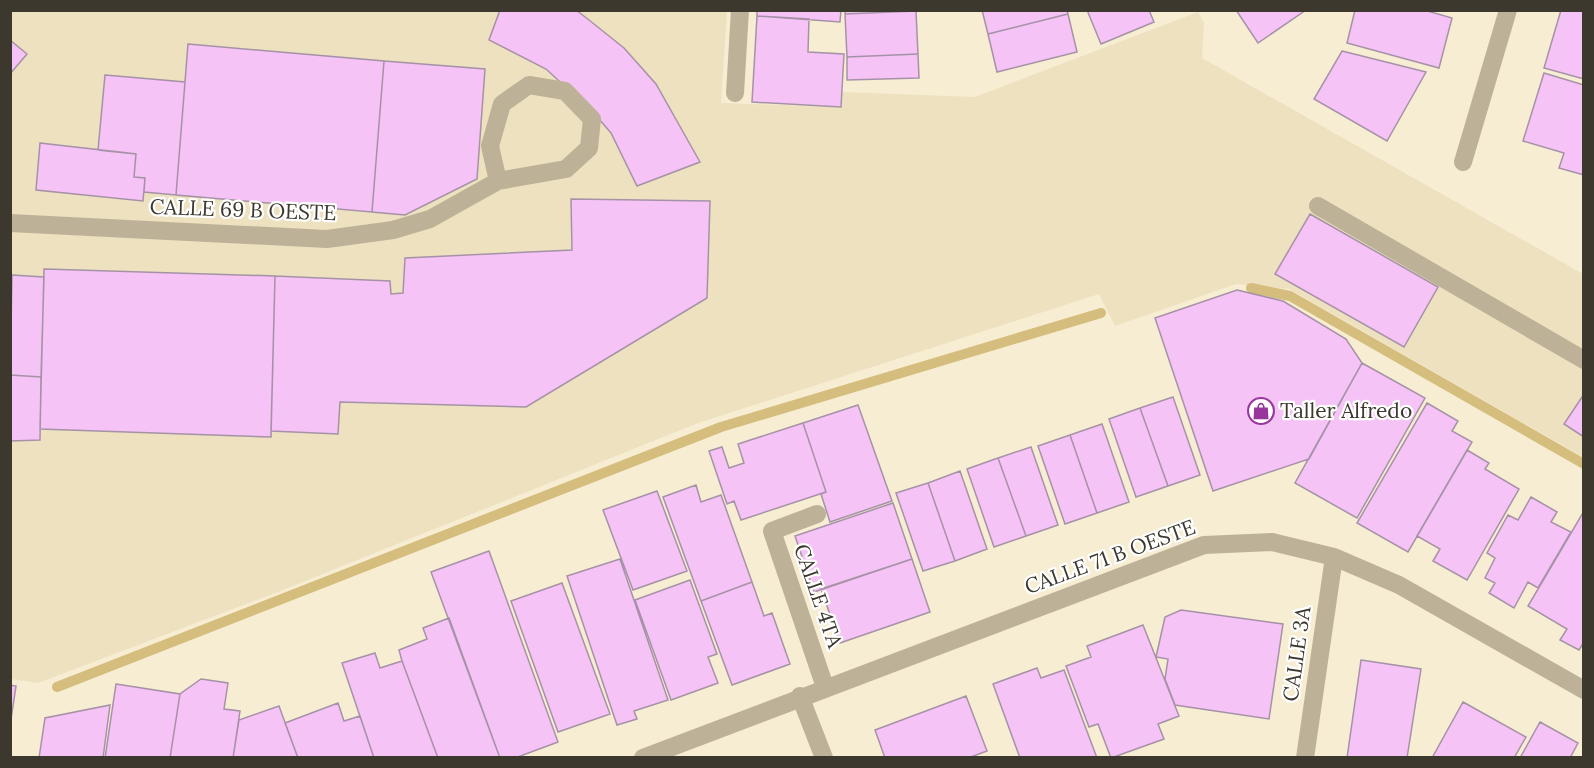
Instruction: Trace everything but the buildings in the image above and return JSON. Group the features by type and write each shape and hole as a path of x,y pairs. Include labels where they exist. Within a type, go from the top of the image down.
{"street":[{"path":"735,93 740,10"},
{"path":"1463,162 1508,10"},
{"name":"CALLE 69 B OESTE","path":"10,223 327,239 393,230 430,219 498,181 566,169 589,148 591,119 565,91 529,85 502,104 490,146 498,181"},
{"path":"1318,206 1584,360"},
{"name":"CALLE 4TA","path":"817,514 772,531 825,687"},
{"name":"CALLE 71 B OESTE","path":"643,758 800,696 1204,545 1272,542 1334,557 1399,585 1584,690"},
{"name":"CALLE 3A","path":"1305,758 1334,557"},
{"path":"800,696 824,758"}],"shaded area":[{"path":"11,11 727,11 721,103 841,107 842,92 975,97 1198,12 1204,23 1202,58 1583,274 1583,457 1289,289 1236,284 1115,326 1099,294 698,423 278,592 38,683 11,679"}],"waterway":[{"path":"1251,288 1290,296 1584,464"},
{"path":"57,687 721,427 1101,313"}],"place":[{"name":"Taller Alfredo","path":"1261,411"}]}
